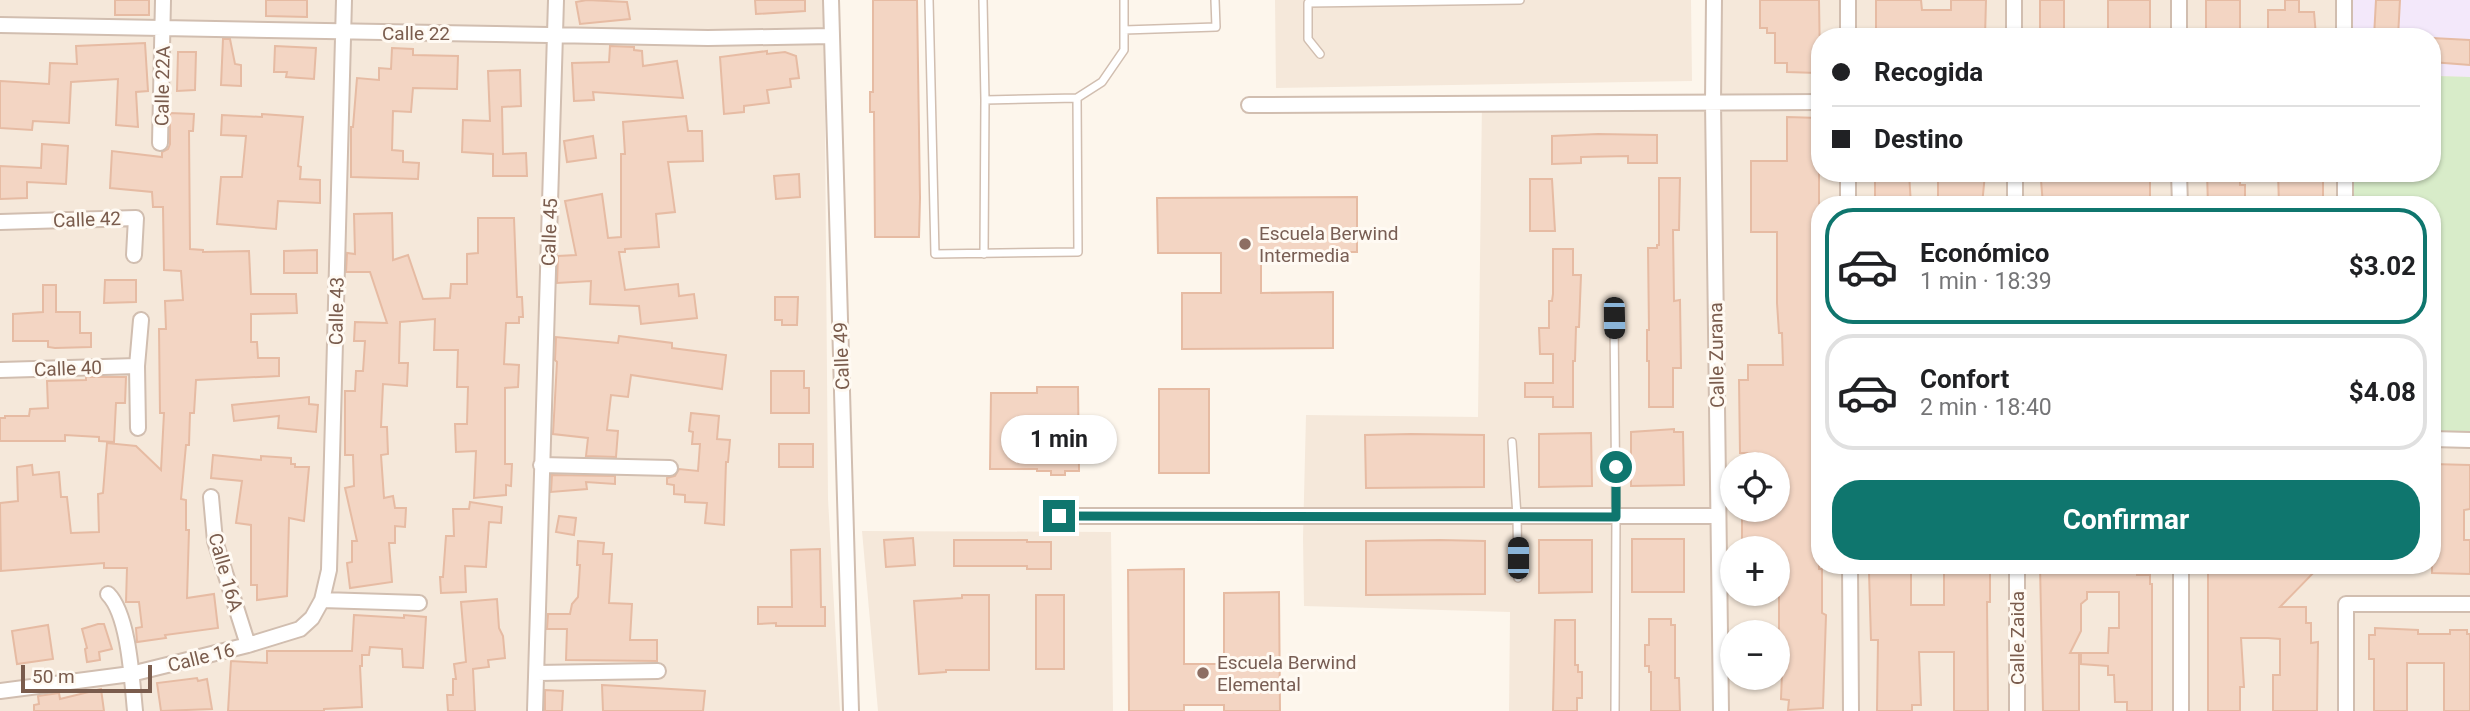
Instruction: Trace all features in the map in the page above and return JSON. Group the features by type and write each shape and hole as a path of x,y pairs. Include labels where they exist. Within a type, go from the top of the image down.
{"street":[{"name":"Calle 22A","path":"160,143 163,0"},
{"name":"Calle 43","path":"312,618 322,600 329,570 344,0"},
{"name":"Calle 45","path":"535,711 556,0"},
{"name":"Calle 49","path":"831,0 851,711"},
{"name":"Calle Zurana","path":"1714,0 1721,711"},
{"path":"1848,0 1848,28"},
{"path":"2014,0 2014,28"},
{"path":"2179,0 2179,28"},
{"path":"2344,0 2344,28"},
{"name":"Calle 22","path":"0,25 708,38 832,36"},
{"path":"1250,105 1811,102"},
{"name":"Calle 42","path":"0,222 136,218 134,255"},
{"path":"138,428 137,366 141,320"},
{"name":"Calle 40","path":"0,370 137,366"},
{"path":"2441,439 2470,440"},
{"path":"541,465 670,468"},
{"name":"Calle 16A","path":"211,497 215,541 248,645"},
{"path":"1059,516 1718,516"},
{"path":"1850,574 1851,711"},
{"name":"Calle Zaida","path":"2017,574 2017,711"},
{"path":"2181,574 2181,711"},
{"path":"108,594 116,602 130,657 135,711"},
{"path":"322,600 419,603"},
{"path":"2346,711 2346,604 2470,604"},
{"name":"Calle 16","path":"0,691 131,674 300,629 312,618"},
{"path":"537,673 658,671"}],"lane":[{"path":"929,0 935,254 1078,252 1077,98"},
{"path":"983,0 984,254"},
{"path":"985,100 1077,98 1102,82 1124,50 1124,0"},
{"path":"1124,30 1216,27 1216,0"},
{"path":"1320,54 1308,39 1308,4 1520,0"},
{"path":"1614,318 1615,711"},
{"path":"1513,442 1518,578"}],"shaded area":[{"path":"0,0 824,0 828,499 840,711 0,711"},
{"path":"1275,0 1691,0 1692,81 1276,88"},
{"path":"1713,0 2470,0 2470,711 1509,711 1510,612 1304,606 1306,415 1478,417 1482,102 1713,102"},
{"path":"2344,0 2470,0 2470,77 2441,76 2441,28 2344,28"},
{"path":"862,531 1111,532 1113,711 878,711"}],"green space":[{"path":"2441,76 2470,77 2470,438 2441,438 2441,196 2345,196 2345,182 2441,182"}],"building":[{"path":"115,0 149,0 149,15 115,15"},
{"path":"266,0 307,0 307,17 266,16"},
{"path":"755,0 805,0 805,11 756,14"},
{"path":"873,0 917,0 919,237 875,237 874,112 870,112 870,92 873,92"},
{"path":"1760,0 1819,0 1819,28 1811,28 1811,73 1787,72 1787,63 1775,63 1775,33 1767,33 1767,28 1760,28"},
{"path":"1876,0 1921,0 1922,10 1951,10 1951,0 1986,0 1985,28 1876,28"},
{"path":"2040,0 2064,0 2064,28 2040,28"},
{"path":"2108,0 2150,0 2150,28 2108,28"},
{"path":"2206,0 2240,0 2240,28 2206,28"},
{"path":"2285,0 2299,0 2299,12 2314,12 2315,28 2268,28 2268,10 2285,10"},
{"path":"2376,0 2400,0 2398,28 2374,28"},
{"path":"576,2 627,2 630,19 580,24"},
{"path":"2441,38 2470,40 2470,65 2441,63"},
{"path":"223,39 230,39 235,64 241,65 241,86 221,85"},
{"path":"145,43 148,91 136,92 138,127 116,125 118,79 71,82 69,123 33,121 32,130 0,128 0,81 49,84 50,63 77,64 76,46"},
{"path":"275,46 316,48 314,79 286,77 287,72 274,72"},
{"path":"610,46 634,47 634,50 642,51 643,66 677,61 683,98 593,92 594,100 574,101 572,63 609,62"},
{"path":"392,48 413,49 413,55 458,56 457,89 413,88 411,112 393,111 392,150 403,151 403,162 419,163 418,179 351,177 351,127 357,78 379,80 379,68 391,69"},
{"path":"767,51 767,54 785,52 796,56 799,78 790,79 791,87 767,90 769,103 744,106 744,112 724,114 720,57"},
{"path":"178,52 196,52 195,90 177,91"},
{"path":"520,70 521,106 502,107 503,154 526,153 527,176 493,176 493,154 462,152 463,120 490,121 488,71"},
{"path":"170,113 194,114 193,131 189,131 190,249 203,252 249,251 251,294 296,294 297,313 251,314 251,342 257,342 258,358 279,358 279,376 196,380 194,413 190,413 189,445 186,445 181,499 186,500 186,530 189,530 187,598 214,594 218,628 165,635 166,638 137,642 136,628 142,627 139,602 126,602 127,568 104,568 104,563 1,571 0,503 18,501 17,467 32,465 33,475 59,472 61,497 67,497 71,533 99,532 98,494 103,493 107,443 136,446 161,470 164,413 160,413 159,329 166,329 165,301 183,300 181,271 164,270 163,207 153,207 152,192 110,188 112,151 162,157 162,152 168,149 170,144"},
{"path":"262,114 303,117 298,166 301,167 300,179 320,180 320,203 278,201 276,229 217,224 221,177 242,177 246,136 221,135 222,115 262,117"},
{"path":"686,116 688,131 702,131 703,161 668,162 675,212 656,214 659,247 625,249 625,252 619,252 625,290 678,284 679,296 694,294 697,318 641,324 639,306 590,304 591,281 557,283 558,256 576,255 565,201 602,194 608,238 621,237 621,154 625,154 623,122"},
{"path":"1787,117 1811,118 1811,182 1819,182 1819,196 1811,196 1811,574 1822,574 1822,613 1826,615 1823,708 1788,710 1789,700 1781,699 1781,690 1790,690 1790,620 1779,620 1779,606 1790,606 1790,536 1742,536 1742,522 1790,522 1790,452 1740,452 1739,380 1748,380 1748,365 1783,365 1777,303 1777,232 1751,232 1751,161 1787,161"},
{"path":"1657,135 1657,163 1628,163 1628,156 1581,157 1581,163 1552,164 1552,136"},
{"path":"593,136 596,158 567,162 564,141"},
{"path":"42,144 68,146 66,184 27,182 27,198 0,199 0,166 41,168"},
{"path":"799,174 800,197 776,199 774,176"},
{"path":"1659,178 1680,178 1679,230 1673,230 1674,301 1680,300 1681,368 1673,368 1673,407 1649,407 1648,248 1657,248 1659,245"},
{"path":"1530,179 1552,179 1555,231 1530,231"},
{"path":"1875,182 1910,182 1910,196 1875,196"},
{"path":"1938,182 1984,182 1983,196 1938,196"},
{"path":"2041,182 2150,182 2150,196 2042,196"},
{"path":"2207,182 2240,182 2240,185 2245,185 2245,196 2208,196"},
{"path":"2278,182 2323,182 2323,196 2279,196"},
{"path":"1357,197 1357,252 1261,252 1261,293 1333,292 1333,348 1182,349 1182,293 1221,293 1221,253 1158,253 1157,198"},
{"path":"392,213 393,260 408,255 423,299 450,298 451,284 467,284 467,254 478,253 478,218 514,218 517,297 522,297 523,317 519,317 519,323 506,323 504,364 519,365 518,387 505,388 505,464 512,464 511,486 506,485 506,495 474,498 476,451 456,452 455,424 467,424 468,387 457,387 458,350 434,350 435,319 400,322 399,363 408,363 407,386 383,384 381,427 387,427 388,454 381,455 384,498 393,496 395,508 406,508 405,527 395,526 395,543 389,543 392,582 350,588 347,563 352,562 352,541 357,541 345,488 354,486 353,455 345,455 345,391 355,391 356,371 363,371 365,341 354,341 355,322 387,323 370,272 346,272 347,253 355,254 354,214"},
{"path":"1553,249 1573,249 1573,275 1581,275 1579,327 1576,327 1573,361 1573,407 1553,407 1553,397 1525,397 1525,383 1553,383 1553,354 1540,354 1539,328 1549,328 1549,301 1552,301 1553,294"},
{"path":"317,250 317,273 284,273 284,251"},
{"path":"105,280 136,280 136,302 104,303"},
{"path":"43,285 56,285 56,312 80,312 80,333 91,333 91,347 55,348 48,347 48,341 13,341 13,314 43,312"},
{"path":"775,297 798,297 797,325 782,325 782,320 775,320"},
{"path":"619,336 672,343 672,348 726,355 722,389 631,375 628,397 611,395 607,430 618,431 616,457 586,456 588,438 553,434 556,337 618,343"},
{"path":"771,371 804,371 804,388 809,388 809,413 771,413"},
{"path":"86,377 126,377 125,403 116,403 114,442 99,441 99,437 65,435 65,441 0,441 0,418 29,416 30,409 48,408 47,381 86,380"},
{"path":"1037,387 1078,387 1079,471 1051,475 1051,471 1037,469 990,469 991,393 1037,393"},
{"path":"1159,389 1209,389 1209,473 1159,473"},
{"path":"309,397 309,404 318,405 316,432 278,428 279,416 234,421 232,405"},
{"path":"691,413 719,416 717,439 730,440 726,462 724,525 705,523 707,503 685,502 685,495 674,494 674,485 667,484 667,478 675,476 679,469 698,471 700,444 692,444 693,432 689,431"},
{"path":"1674,429 1674,432 1683,432 1684,485 1631,486 1631,432"},
{"path":"1591,433 1592,486 1539,487 1539,434"},
{"path":"1365,435 1484,435 1484,487 1366,488"},
{"path":"779,444 813,444 813,467 779,467"},
{"path":"213,455 261,460 261,456 291,458 291,464 295,464 295,467 309,467 304,521 289,518 287,596 257,600 257,585 251,585 251,525 236,523 242,481 211,478"},
{"path":"2441,464 2470,465 2470,509 2464,510 2464,540 2470,540 2470,574 2441,573"},
{"path":"552,475 615,476 615,484 586,482 587,489 551,492"},
{"path":"470,502 502,507 501,523 489,522 486,567 465,566 466,592 441,593 440,577 443,577 446,536 454,536 453,509 469,509"},
{"path":"559,516 576,518 574,535 556,532"},
{"path":"913,538 915,565 886,567 884,540"},
{"path":"1632,539 1684,539 1684,592 1632,592"},
{"path":"954,540 1051,542 1051,569 1027,569 1027,566 954,566"},
{"path":"1539,540 1592,540 1592,592 1539,593"},
{"path":"578,541 604,543 603,554 612,554 609,603 632,604 630,640 657,640 657,661 566,660 567,629 547,629 548,614 570,614 572,604 578,597"},
{"path":"1366,541 1485,541 1485,594 1366,595"},
{"path":"820,549 821,607 825,607 825,626 758,624 758,607 792,607 791,550"},
{"path":"1184,569 1184,664 1224,664 1224,593 1279,592 1280,711 1224,711 1224,705 1184,705 1184,711 1129,711 1128,570"},
{"path":"1869,574 1911,574 1911,605 1944,605 1944,574 1990,574 1990,602 1987,602 1988,711 1954,711 1954,652 1919,652 1921,705 1912,705 1912,711 1877,711 1878,640 1871,640"},
{"path":"2040,574 2150,575 2152,711 2127,711 2127,702 2115,702 2114,675 2108,675 2108,666 2081,664 2081,653 2108,653 2109,628 2119,628 2119,592 2087,592 2087,599 2081,604 2081,631 2070,653 2079,653 2079,711 2043,711"},
{"path":"2208,574 2312,574 2280,607 2306,607 2306,623 2311,623 2311,643 2318,642 2317,711 2273,711 2273,675 2280,675 2280,639 2241,638 2244,687 2240,687 2240,711 2208,711"},
{"path":"962,595 989,595 989,670 946,670 919,674 914,601 962,598"},
{"path":"1036,595 1064,595 1064,669 1036,669"},
{"path":"497,599 505,658 488,660 489,667 473,669 475,711 448,711 447,695 453,695 453,679 456,679 454,664 466,662 461,602"},
{"path":"354,615 426,617 423,668 403,667 402,649 370,647 369,655 362,655 360,666 362,707 324,711 228,711 231,661 267,663 267,651 352,651"},
{"path":"1649,619 1671,619 1671,625 1675,625 1675,678 1679,678 1680,711 1651,711 1651,672 1649,666 1645,666 1645,645 1649,645"},
{"path":"1555,620 1575,620 1575,665 1578,665 1578,672 1582,672 1582,698 1577,698 1577,711 1553,711"},
{"path":"104,624 112,649 99,652 100,660 87,662 82,629"},
{"path":"48,625 53,659 17,664 12,631"},
{"path":"2375,628 2418,630 2418,634 2450,634 2450,630 2467,630 2467,634 2470,634 2470,711 2444,711 2444,663 2407,663 2407,711 2374,711 2374,659 2369,659 2369,635 2375,635"},
{"path":"197,678 198,681 207,679 212,709 161,711 157,683"},
{"path":"602,685 705,691 703,711 603,711"},
{"path":"101,689 104,711 34,711 34,705 39,704 38,696 59,693 60,699"},
{"path":"545,690 563,691 562,711 545,711"}],"place":[{"name":"Escuela Berwind Intermedia","path":"1245,244"},
{"name":"Escuela Berwind Elemental","path":"1203,673"}],"route":[{"path":"1059,516 1616,517 1616,467"}]}
